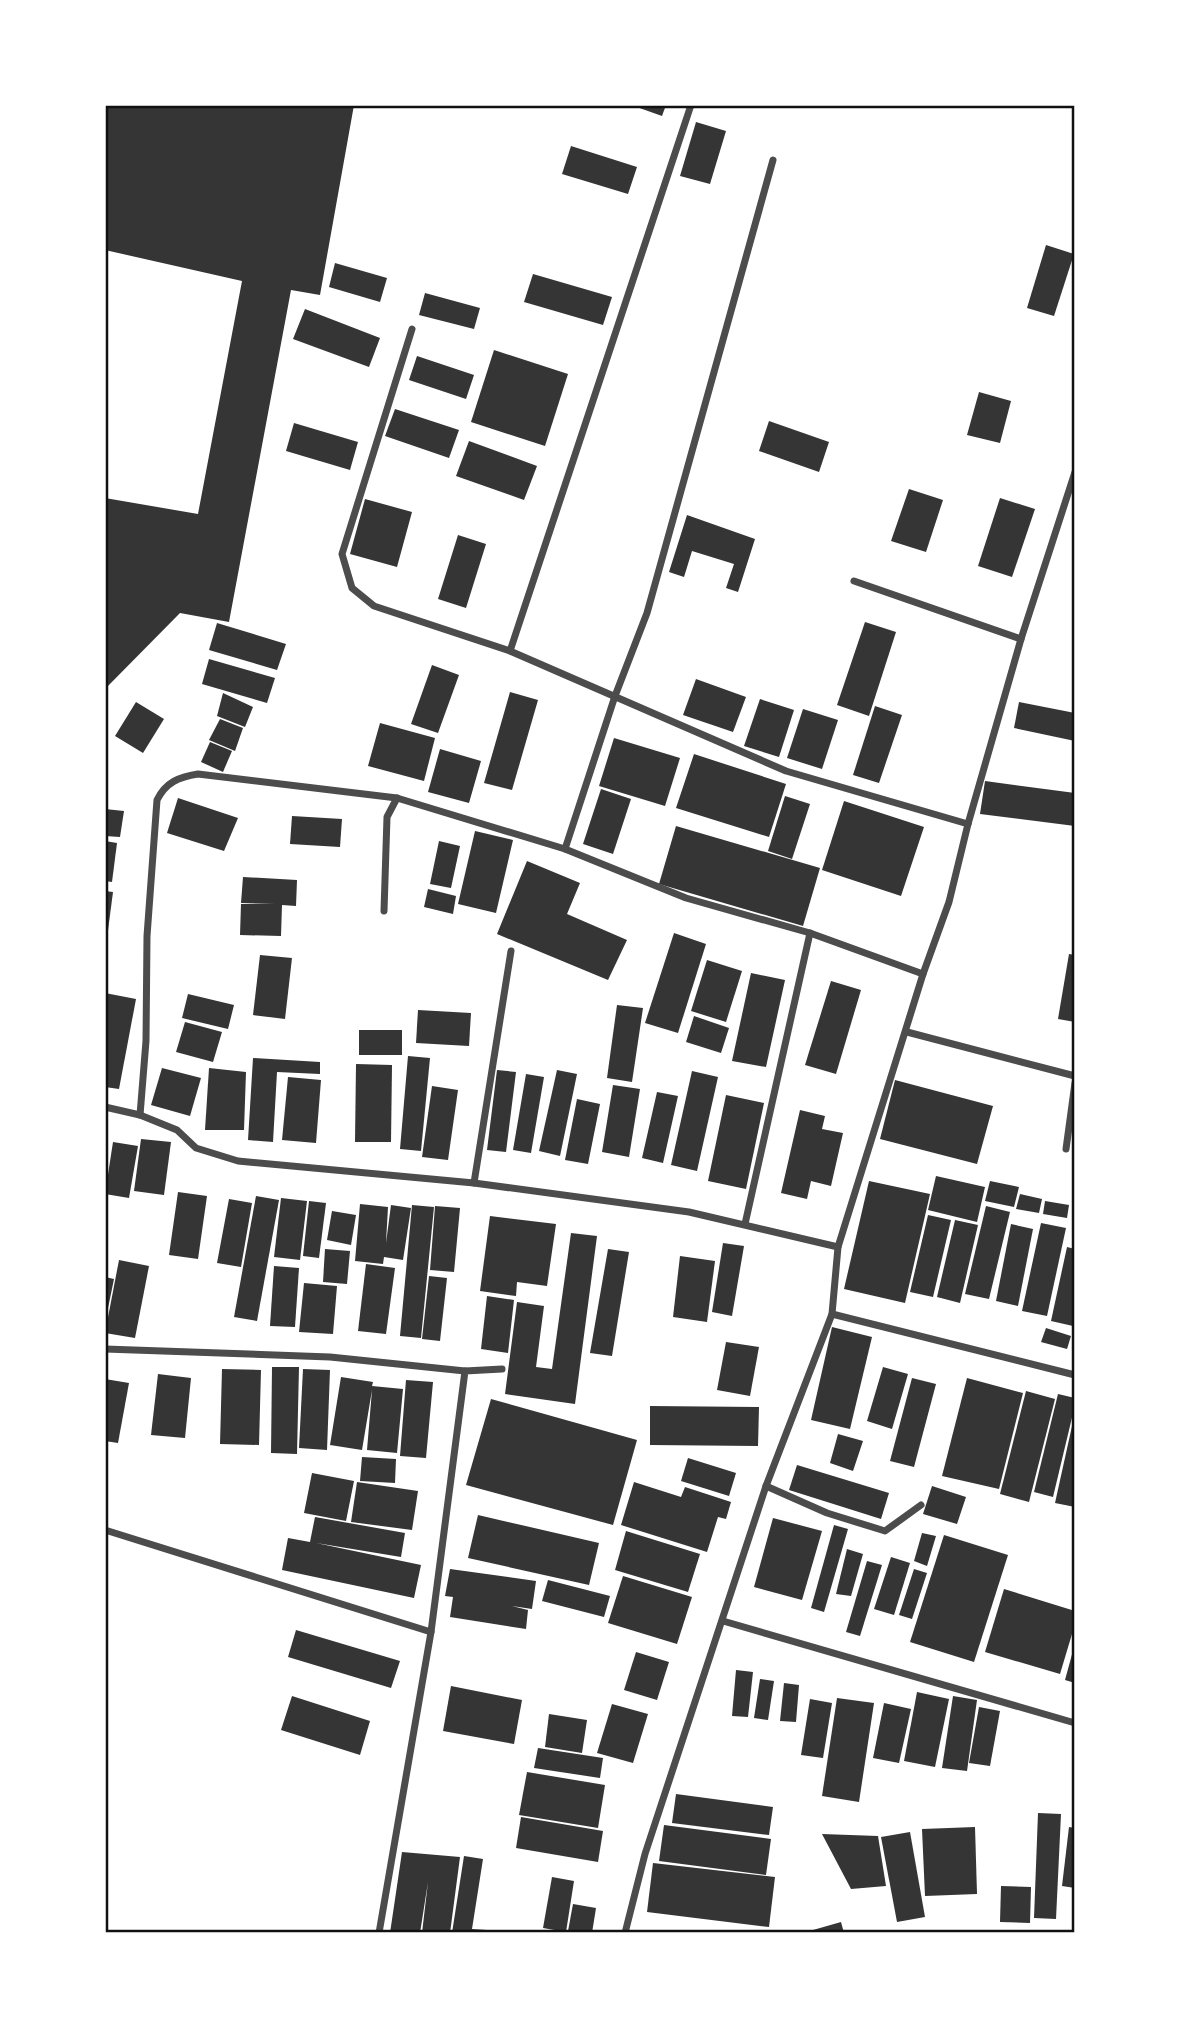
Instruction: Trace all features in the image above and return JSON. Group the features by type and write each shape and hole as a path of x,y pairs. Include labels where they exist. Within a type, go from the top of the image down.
{"street":[{"path":"510,651 691,105"},
{"path":"565,849 615,696 647,613 773,160"},
{"path":"412,329 342,554 352,588 374,606 510,651 786,771 968,824"},
{"path":"625,1933 645,1854 766,1486 832,1314 838,1247 923,974 949,902 968,824 1021,639 1075,472"},
{"path":"854,581 1021,639"},
{"path":"140,1115 146,1041 147,936 158,800 163,788 181,777 198,774 397,798 565,849 686,898 810,933 923,974"},
{"path":"384,911 387,817 397,798"},
{"path":"745,1224 810,933"},
{"path":"474,1183 511,951"},
{"path":"907,1032 1075,1076"},
{"path":"1066,1149 1075,1083"},
{"path":"105,1107 140,1115 177,1130 196,1148 238,1161 474,1183 689,1212 838,1247"},
{"path":"832,1314 1075,1375"},
{"path":"105,1349 330,1357 465,1371 502,1369"},
{"path":"379,1933 431,1632 465,1371"},
{"path":"766,1486 827,1513 885,1531 921,1505"},
{"path":"105,1530 431,1632"},
{"path":"723,1621 1075,1723"}],"building":[{"path":"105,105 354,105 320,295 291,290 229,622 180,613 105,689 105,498 198,514 242,281 105,250"},
{"path":"631,105 666,105 662,116"},
{"path":"696,122 726,131 710,184 680,176"},
{"path":"571,146 637,167 628,194 562,174"},
{"path":"1046,245 1074,254 1054,316 1027,308"},
{"path":"335,263 387,278 380,302 329,287"},
{"path":"533,274 612,297 603,325 524,302"},
{"path":"425,293 480,308 474,329 419,315"},
{"path":"305,309 380,338 369,367 293,339"},
{"path":"494,350 568,374 545,446 471,422"},
{"path":"417,356 474,375 466,399 409,380"},
{"path":"979,392 1011,401 1000,443 967,435"},
{"path":"395,409 459,430 449,458 385,436"},
{"path":"769,421 829,442 819,472 759,451"},
{"path":"294,423 358,442 350,470 286,451"},
{"path":"469,441 537,466 524,500 456,476"},
{"path":"909,489 943,500 926,552 891,541"},
{"path":"1000,498 1035,509 1012,577 978,566"},
{"path":"365,499 412,512 397,567 350,554"},
{"path":"687,515 755,539 738,592 726,588 734,564 692,551 684,577 669,572"},
{"path":"458,535 486,544 466,608 438,599"},
{"path":"865,622 896,632 869,716 837,705"},
{"path":"217,623 286,644 277,670 209,650"},
{"path":"209,659 275,678 267,703 202,684"},
{"path":"432,665 459,675 438,733 411,724"},
{"path":"696,679 746,697 733,732 683,715"},
{"path":"510,692 538,700 512,790 484,783"},
{"path":"223,693 253,707 245,727 217,716"},
{"path":"760,699 794,710 779,757 744,746"},
{"path":"136,702 164,719 143,753 115,736"},
{"path":"1019,702 1075,713 1075,741 1014,728"},
{"path":"875,706 902,715 879,783 853,775"},
{"path":"803,709 838,720 822,769 787,758"},
{"path":"220,719 243,728 235,751 209,740"},
{"path":"380,723 435,738 424,781 368,766"},
{"path":"614,738 680,758 665,806 599,786"},
{"path":"210,742 232,751 223,772 201,762"},
{"path":"440,749 481,761 469,803 428,792"},
{"path":"694,754 786,784 769,837 676,808"},
{"path":"985,781 1075,793 1075,826 980,814"},
{"path":"601,789 631,799 613,854 583,844"},
{"path":"785,796 810,804 792,859 768,851"},
{"path":"178,798 238,818 224,851 167,833"},
{"path":"844,801 924,827 901,896 822,870"},
{"path":"105,809 124,811 120,837 105,836"},
{"path":"292,816 342,819 340,847 290,844"},
{"path":"676,826 820,868 803,926 659,884"},
{"path":"475,831 513,840 496,913 458,904"},
{"path":"105,841 117,843 112,882 105,881"},
{"path":"439,841 460,846 451,888 430,884"},
{"path":"527,861 580,883 567,914 627,940 608,980 497,934"},
{"path":"243,877 297,880 296,906 282,905 281,936 240,935 241,904 275,904 241,903"},
{"path":"428,889 456,896 453,914 424,907"},
{"path":"105,891 113,892 107,938 105,938"},
{"path":"674,933 706,944 678,1033 645,1023"},
{"path":"1069,954 1075,955 1075,1022 1058,1019"},
{"path":"260,955 292,958 285,1019 253,1015"},
{"path":"707,960 742,971 726,1022 691,1011"},
{"path":"751,973 785,980 766,1067 732,1061"},
{"path":"831,981 861,990 836,1074 805,1065"},
{"path":"105,993 136,999 119,1089 105,1087"},
{"path":"188,994 234,1005 228,1029 182,1018"},
{"path":"617,1005 643,1008 632,1082 607,1078"},
{"path":"418,1010 471,1013 469,1046 416,1043"},
{"path":"694,1016 729,1028 721,1053 686,1042"},
{"path":"185,1022 222,1032 213,1062 176,1052"},
{"path":"359,1030 402,1030 402,1055 359,1055"},
{"path":"408,1056 430,1058 421,1151 400,1149"},
{"path":"253,1058 320,1062 320,1074 277,1072 273,1142 248,1140"},
{"path":"356,1064 392,1065 391,1142 355,1142"},
{"path":"162,1068 201,1078 190,1116 151,1105"},
{"path":"209,1068 246,1072 244,1130 205,1130"},
{"path":"497,1070 516,1072 506,1152 487,1150"},
{"path":"557,1070 577,1074 560,1156 539,1151"},
{"path":"692,1071 718,1077 697,1171 671,1165"},
{"path":"526,1074 544,1077 531,1153 513,1150"},
{"path":"288,1077 321,1080 316,1143 282,1140"},
{"path":"895,1080 993,1106 977,1164 880,1139"},
{"path":"613,1085 640,1089 629,1157 602,1152"},
{"path":"432,1086 458,1090 448,1160 422,1157"},
{"path":"657,1092 678,1096 663,1163 642,1158"},
{"path":"726,1095 764,1103 746,1189 708,1181"},
{"path":"577,1099 600,1104 588,1164 565,1160"},
{"path":"800,1110 825,1116 822,1129 843,1133 831,1186 811,1181 807,1199 781,1193"},
{"path":"141,1139 171,1142 164,1195 134,1191"},
{"path":"113,1142 138,1146 129,1198 105,1194"},
{"path":"936,1176 985,1187 977,1222 928,1210"},
{"path":"869,1181 930,1194 905,1303 844,1289"},
{"path":"990,1181 1019,1187 1014,1207 985,1201"},
{"path":"178,1192 207,1196 198,1259 169,1255"},
{"path":"1020,1194 1042,1199 1039,1213 1016,1209"},
{"path":"256,1196 279,1200 257,1321 234,1317"},
{"path":"281,1198 307,1201 300,1260 274,1257"},
{"path":"229,1199 252,1203 241,1267 217,1263"},
{"path":"309,1201 326,1203 319,1258 303,1256"},
{"path":"1045,1201 1069,1205 1067,1218 1043,1214"},
{"path":"360,1204 388,1207 386,1243 391,1205 411,1208 403,1260 384,1257 383,1264 355,1261"},
{"path":"412,1205 434,1207 421,1338 400,1336"},
{"path":"435,1206 460,1208 454,1272 430,1270"},
{"path":"986,1206 1010,1212 989,1299 965,1294"},
{"path":"332,1211 356,1215 351,1245 327,1240"},
{"path":"928,1215 951,1220 933,1297 910,1292"},
{"path":"490,1216 556,1224 547,1286 517,1282 516,1296 480,1291"},
{"path":"955,1220 978,1225 960,1303 937,1297"},
{"path":"1041,1223 1066,1228 1047,1316 1022,1311"},
{"path":"1011,1224 1033,1229 1018,1306 996,1301"},
{"path":"571,1233 597,1236 575,1404 505,1394 517,1302 544,1306 536,1367 552,1369"},
{"path":"723,1243 744,1246 732,1316 712,1312"},
{"path":"1067,1247 1075,1249 1073,1326 1051,1321"},
{"path":"325,1249 350,1251 347,1284 323,1282"},
{"path":"608,1249 629,1252 612,1356 590,1353"},
{"path":"680,1256 715,1261 707,1322 673,1317"},
{"path":"119,1260 149,1266 135,1338 105,1333"},
{"path":"366,1264 395,1268 386,1334 358,1331"},
{"path":"274,1266 299,1268 295,1327 270,1326"},
{"path":"429,1276 447,1278 440,1341 422,1339"},
{"path":"105,1277 114,1279 106,1318 105,1318"},
{"path":"304,1283 337,1286 333,1334 299,1332"},
{"path":"487,1296 514,1300 508,1353 481,1349"},
{"path":"832,1327 872,1337 850,1429 811,1420"},
{"path":"1046,1328 1071,1336 1067,1349 1041,1342"},
{"path":"726,1342 759,1347 750,1396 717,1390"},
{"path":"272,1367 299,1367 297,1454 271,1453"},
{"path":"883,1367 908,1374 892,1429 867,1421"},
{"path":"222,1369 261,1370 259,1445 220,1444"},
{"path":"303,1369 330,1370 327,1450 299,1448"},
{"path":"158,1374 191,1378 185,1438 151,1435"},
{"path":"341,1377 373,1382 372,1386 403,1389 397,1453 367,1450 372,1390 362,1450 330,1445"},
{"path":"912,1378 936,1384 914,1467 890,1461"},
{"path":"967,1378 1023,1393 999,1489 942,1476"},
{"path":"105,1379 129,1383 118,1443 105,1441"},
{"path":"406,1380 433,1382 426,1458 400,1456"},
{"path":"1026,1391 1055,1399 1029,1502 1000,1494"},
{"path":"1058,1394 1075,1398 1075,1405 1053,1497 1034,1492"},
{"path":"491,1399 637,1440 613,1525 466,1485"},
{"path":"650,1406 759,1407 758,1446 650,1445"},
{"path":"1075,1417 1075,1507 1055,1503"},
{"path":"838,1434 863,1441 853,1471 830,1463"},
{"path":"362,1457 396,1459 395,1483 360,1481"},
{"path":"688,1458 736,1473 729,1496 681,1481"},
{"path":"797,1465 889,1493 881,1519 789,1490"},
{"path":"312,1473 354,1481 346,1521 304,1513"},
{"path":"357,1482 418,1491 412,1530 351,1522"},
{"path":"634,1482 681,1497 685,1487 731,1502 726,1519 718,1517 707,1552 621,1525"},
{"path":"932,1486 966,1497 957,1524 923,1514"},
{"path":"478,1515 599,1543 589,1585 468,1558"},
{"path":"315,1517 405,1533 401,1557 316,1543 421,1565 414,1598 282,1570 288,1538 310,1542"},
{"path":"773,1518 822,1531 802,1600 754,1587"},
{"path":"834,1525 848,1529 824,1612 811,1608"},
{"path":"626,1531 700,1554 688,1592 615,1570"},
{"path":"922,1533 936,1536 927,1566 914,1561"},
{"path":"944,1535 1008,1555 974,1662 910,1642"},
{"path":"847,1549 863,1554 851,1596 836,1594"},
{"path":"891,1557 910,1563 894,1615 874,1609"},
{"path":"867,1561 882,1565 860,1636 846,1632"},
{"path":"450,1569 536,1581 532,1609 512,1606 528,1610 526,1629 450,1617 453,1597 445,1596"},
{"path":"914,1569 927,1573 912,1619 899,1615"},
{"path":"623,1576 692,1597 677,1644 608,1623"},
{"path":"548,1580 610,1596 604,1617 542,1601"},
{"path":"1004,1589 1075,1611 1075,1624 1060,1674 985,1652"},
{"path":"296,1630 400,1661 391,1688 288,1657"},
{"path":"1075,1647 1075,1683 1065,1680"},
{"path":"636,1652 669,1662 657,1700 624,1690"},
{"path":"736,1670 753,1672 748,1717 732,1716"},
{"path":"760,1679 774,1681 768,1720 754,1718"},
{"path":"784,1683 799,1685 796,1722 780,1721"},
{"path":"451,1686 522,1700 514,1744 443,1731"},
{"path":"917,1692 949,1699 935,1767 904,1761"},
{"path":"292,1696 370,1721 360,1755 281,1730"},
{"path":"953,1696 977,1700 967,1771 942,1768"},
{"path":"837,1698 874,1703 859,1802 822,1796"},
{"path":"810,1699 832,1703 823,1758 801,1755"},
{"path":"884,1703 911,1709 899,1763 873,1758"},
{"path":"612,1704 648,1714 633,1763 597,1753"},
{"path":"979,1707 1000,1711 990,1766 969,1763"},
{"path":"549,1714 587,1720 582,1753 545,1747"},
{"path":"538,1748 603,1758 600,1778 534,1768"},
{"path":"527,1772 605,1785 598,1828 519,1815"},
{"path":"676,1794 773,1807 769,1835 672,1823"},
{"path":"1038,1813 1061,1814 1056,1919 1034,1918"},
{"path":"521,1817 603,1831 598,1862 516,1848"},
{"path":"664,1825 771,1839 766,1875 659,1861"},
{"path":"975,1827 977,1894 925,1896 922,1829"},
{"path":"1069,1827 1075,1828 1075,1888 1062,1886"},
{"path":"910,1832 925,1917 897,1922 881,1837"},
{"path":"822,1834 878,1836 886,1886 851,1889"},
{"path":"402,1852 460,1857 450,1933 422,1933 428,1882 420,1933 390,1933"},
{"path":"464,1856 483,1859 472,1929 502,1933 452,1933"},
{"path":"653,1863 775,1877 769,1927 647,1912"},
{"path":"552,1877 574,1881 566,1932 543,1928"},
{"path":"1001,1886 1031,1887 1030,1923 1000,1922"},
{"path":"573,1904 596,1908 592,1933 568,1931"},
{"path":"841,1922 844,1933 806,1933 806,1932"}]}
